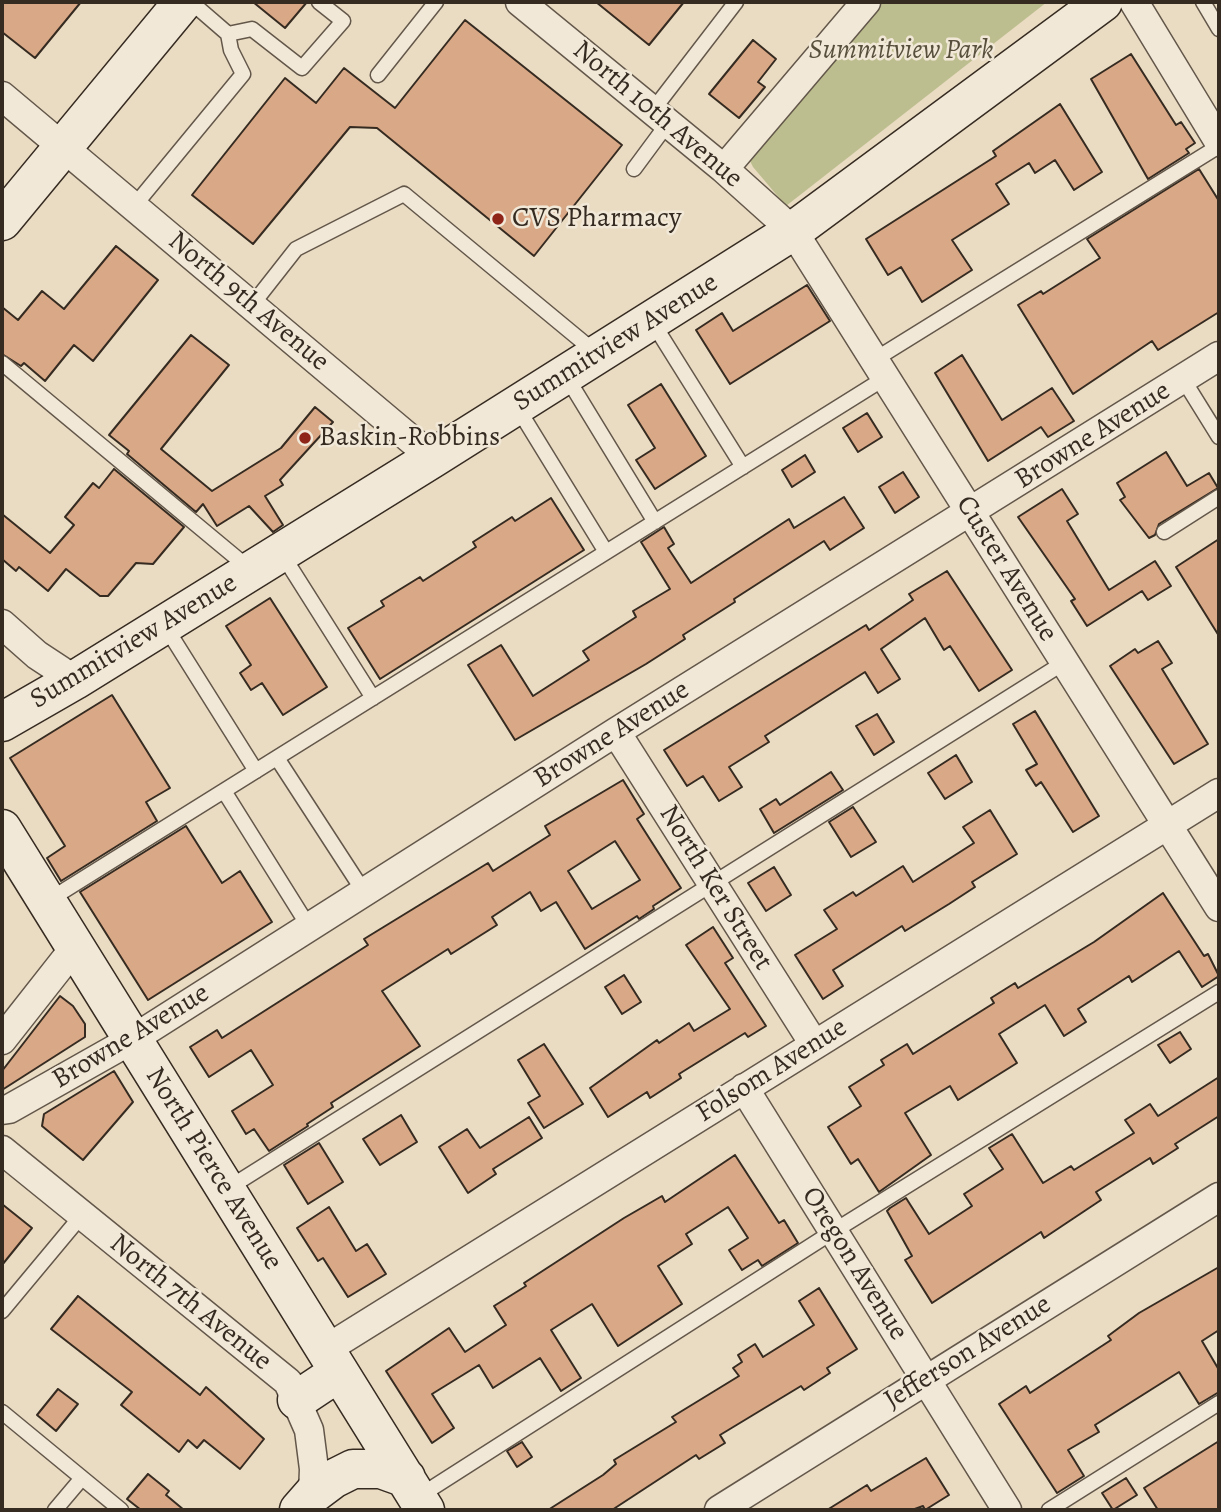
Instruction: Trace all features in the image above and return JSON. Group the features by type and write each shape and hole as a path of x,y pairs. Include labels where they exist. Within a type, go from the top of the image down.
{"main road":[{"path":"2,221 183,2"},
{"name":"Summitview Avenue","path":"2,722 266,562 793,232 1103,2"},
{"name":"North Pierce Avenue","path":"2,832 48,901 416,1496"},
{"path":"297,1400 332,1361"},
{"path":"306,1502 333,1479 353,1469 381,1469 416,1496"}],"street":[{"name":"North 10th Avenue","path":"520,2 724,169 793,232"},
{"path":"1134,2 1219,144"},
{"path":"724,169 855,6"},
{"name":"North 9th Avenue","path":"2,96 64,145 433,458"},
{"name":"Custer Avenue","path":"793,232 1219,907"},
{"name":"Browne Avenue","path":"2,1110 9,1109 133,1039 616,732 1219,356"},
{"path":"2,624 37,655 75,680"},
{"name":"North Ker Street","path":"616,732 814,1044"},
{"name":"Folsom Avenue","path":"332,1361 744,1088 1219,793"},
{"path":"2,1040 76,946"},
{"name":"Oregon Avenue","path":"744,1088 1007,1510"},
{"name":"North 7th Avenue","path":"2,1150 288,1382 309,1430 314,1469 306,1502"},
{"name":"Jefferson Avenue","path":"719,1510 1219,1197"}],"lane":[{"path":"135,205 243,75 231,50 229,34 191,2"},
{"path":"229,34 252,29 302,68 342,21 319,2"},
{"path":"378,75 436,2"},
{"path":"634,169 660,116 736,2"},
{"path":"1203,2 1219,29"},
{"path":"48,901 743,467 880,369 1219,144"},
{"path":"252,305 296,249 404,194 597,354"},
{"path":"652,320 743,467"},
{"path":"2,363 266,562 373,698"},
{"path":"565,375 655,522"},
{"path":"1183,379 1219,437"},
{"path":"516,406 606,552"},
{"path":"1164,532 1219,497"},
{"path":"164,625 256,771"},
{"path":"226,1189 1065,662"},
{"path":"277,758 364,892"},
{"path":"224,791 309,927"},
{"path":"416,1496 834,1231 1219,992"},
{"path":"2,1311 82,1215"},
{"path":"1049,1510 1219,1403"},
{"path":"2,1412 121,1510"},
{"path":"55,1510 82,1478"}],"green space":[{"name":"Summitview Park","path":"877,2 1047,2 786,206 753,167 748,157"}],"building":[{"path":"2,2 81,2 35,58 2,32"},
{"path":"253,2 307,2 285,28"},
{"path":"596,2 684,2 649,45"},
{"path":"465,20 622,145 534,256 377,128 350,127 253,244 192,195 285,78 316,103 344,68 395,108"},
{"path":"753,40 776,59 758,82 765,87 739,118 709,94"},
{"path":"1131,54 1176,125 1181,122 1195,143 1186,149 1189,153 1148,179 1091,79"},
{"path":"1060,104 1102,172 1074,190 1055,160 1035,173 1029,163 996,184 1009,204 952,240 972,270 922,302 901,267 888,275 866,239 996,156 993,151"},
{"path":"1199,169 1219,201 1219,312 1158,350 1152,341 1073,394 1018,305 1041,291 1043,294 1100,258 1087,239"},
{"path":"116,246 158,280 93,361 74,345 45,381 24,363 21,366 2,354 2,307 18,320 42,291 64,309"},
{"path":"807,285 830,321 730,384 696,330 722,313 733,331"},
{"path":"191,335 229,365 161,449 212,491 281,448 315,407 333,422 280,480 283,485 265,496 283,525 273,532 249,506 217,526 203,504 196,512 127,454 129,451 109,435"},
{"path":"962,355 1002,420 1052,388 1074,421 1048,437 1041,427 988,461 935,373"},
{"path":"661,384 706,456 655,489 636,460 655,448 628,405"},
{"path":"867,413 882,437 858,452 843,428"},
{"path":"1166,452 1187,486 1209,473 1218,488 1159,524 1155,535 1149,538 1120,500 1125,497 1117,483"},
{"path":"805,455 815,472 792,487 782,470"},
{"path":"114,469 184,527 153,564 136,563 108,596 100,596 66,569 48,591 19,567 16,571 2,559 2,514 50,553 74,525 65,517 93,483 99,488"},
{"path":"903,472 919,497 895,513 879,487"},
{"path":"1062,489 1078,514 1067,521 1109,590 1155,561 1171,586 1148,600 1142,591 1087,626 1071,601 1075,599 1018,517"},
{"path":"844,497 864,528 830,550 824,541 734,599 735,602 683,635 685,639 515,740 468,665 501,645 533,696 589,660 583,651 636,617 633,611 670,589 641,542 664,527 674,544 668,548 691,583 789,519 794,528"},
{"path":"551,498 584,550 380,679 348,628 384,606 381,601 420,577 423,581 476,547 473,542 512,517 515,521"},
{"path":"1219,539 1219,636 1176,567"},
{"path":"947,571 1012,670 979,691 950,646 944,650 925,618 881,649 900,679 878,693 865,672 765,736 769,742 729,767 742,787 719,801 703,776 687,786 664,750 866,625 869,630 913,600 909,594"},
{"path":"270,598 327,687 283,715 262,683 251,690 240,673 251,665 226,626"},
{"path":"1158,641 1172,663 1162,669 1208,744 1174,764 1110,666 1135,649 1138,653"},
{"path":"112,695 170,788 146,802 157,821 61,881 47,858 65,846 10,758"},
{"path":"1035,711 1099,816 1073,832 1041,782 1036,786 1026,770 1037,764 1013,724"},
{"path":"877,714 894,742 874,755 856,726"},
{"path":"956,755 972,782 945,799 928,773"},
{"path":"831,772 843,790 774,833 760,809 776,799 780,805"},
{"path":"623,780 644,814 637,819 681,888 653,906 654,909 639,919 637,916 585,949 556,902 541,911 530,892 492,917 497,925 451,954 448,949 382,991 420,1046 331,1103 333,1107 269,1151 254,1129 246,1134 232,1111 273,1085 251,1050 209,1077 190,1047 217,1030 222,1038 368,945 364,939 488,863 493,871 550,835 545,826","holes":["615,841 640,880 592,909 568,871"]},
{"path":"853,807 876,842 851,857 829,822"},
{"path":"990,810 1017,854 972,882 975,887 949,904 905,931 902,926 833,970 843,986 823,999 795,955 837,929 824,910 853,892 856,896 903,866 913,882 974,843 963,827"},
{"path":"186,826 222,883 240,871 272,922 148,1000 80,892"},
{"path":"774,867 791,895 766,911 748,883"},
{"path":"1163,893 1204,956 1208,954 1219,976 1202,987 1179,951 1132,982 1129,976 1078,1009 1086,1022 1064,1036 1045,1005 999,1034 1017,1063 958,1100 950,1086 905,1113 931,1155 879,1192 858,1159 851,1164 828,1127 861,1106 849,1087 884,1065 881,1060 907,1044 913,1054 994,1003 991,998 1015,983 1018,988 1094,942"},
{"path":"713,927 733,958 725,963 766,1026 748,1037 745,1033 679,1074 681,1078 650,1098 647,1092 608,1117 590,1088 657,1040 659,1043 689,1023 694,1031 730,1009 686,945"},
{"path":"624,975 641,1002 622,1014 605,987"},
{"path":"60,996 73,1006 85,1024 85,1037 2,1090 2,1071"},
{"path":"1180,1032 1191,1049 1170,1063 1158,1045"},
{"path":"544,1044 583,1104 544,1128 528,1103 540,1096 518,1060"},
{"path":"114,1071 133,1102 83,1160 42,1126 44,1114"},
{"path":"1219,1077 1219,1116 1175,1144 1178,1148 1153,1164 1150,1158 1096,1192 1101,1200 1044,1238 1041,1232 932,1303 905,1260 912,1256 887,1211 890,1208 906,1198 929,1234 972,1206 964,1194 1003,1169 989,1148 1012,1134 1043,1183 1071,1166 1074,1170 1134,1133 1125,1120 1150,1104 1158,1116"},
{"path":"401,1115 417,1142 380,1165 363,1139"},
{"path":"529,1117 542,1138 493,1169 496,1174 468,1193 439,1147 467,1129 480,1148"},
{"path":"319,1143 343,1182 308,1204 284,1165"},
{"path":"735,1155 779,1223 784,1220 798,1243 762,1266 758,1260 742,1270 729,1250 748,1238 728,1207 686,1234 692,1244 658,1266 682,1304 618,1346 592,1304 551,1330 581,1378 561,1391 540,1358 493,1388 479,1365 432,1394 454,1428 432,1443 386,1371 449,1328 465,1352 506,1325 494,1306 526,1286 524,1283 662,1196 665,1202"},
{"path":"2,1204 32,1228 2,1265"},
{"path":"329,1207 356,1251 367,1244 386,1274 348,1297 323,1258 318,1261 297,1228"},
{"path":"1219,1267 1219,1330 1202,1341 1219,1370 1219,1392 1199,1404 1179,1372 1095,1425 1099,1432 1068,1450 1084,1476 1057,1493 999,1404 1026,1386 1030,1393 1111,1340 1108,1336 1139,1313"},
{"path":"819,1288 857,1349 827,1368 830,1373 804,1390 801,1386 720,1435 725,1443 699,1459 696,1455 612,1510 548,1510 603,1475 616,1464 614,1460 676,1422 672,1417 739,1376 733,1368 742,1362 738,1355 755,1344 763,1357 814,1325 799,1301"},
{"path":"78,1296 200,1395 206,1387 264,1439 240,1469 204,1440 197,1448 188,1440 179,1452 121,1405 132,1392 51,1329"},
{"path":"58,1389 78,1404 56,1431 37,1415"},
{"path":"1219,1441 1219,1510 1158,1510 1144,1488"},
{"path":"522,1442 532,1457 517,1467 507,1451"},
{"path":"926,1458 949,1495 925,1510 923,1506 912,1510 827,1510 867,1485 871,1491"},
{"path":"148,1474 169,1491 166,1495 184,1510 141,1510 127,1499"},
{"path":"1126,1478 1137,1495 1113,1510 1102,1493"}],"place":[{"name":"CVS Pharmacy","path":"498,219"},
{"name":"Baskin-Robbins","path":"305,438"}]}
